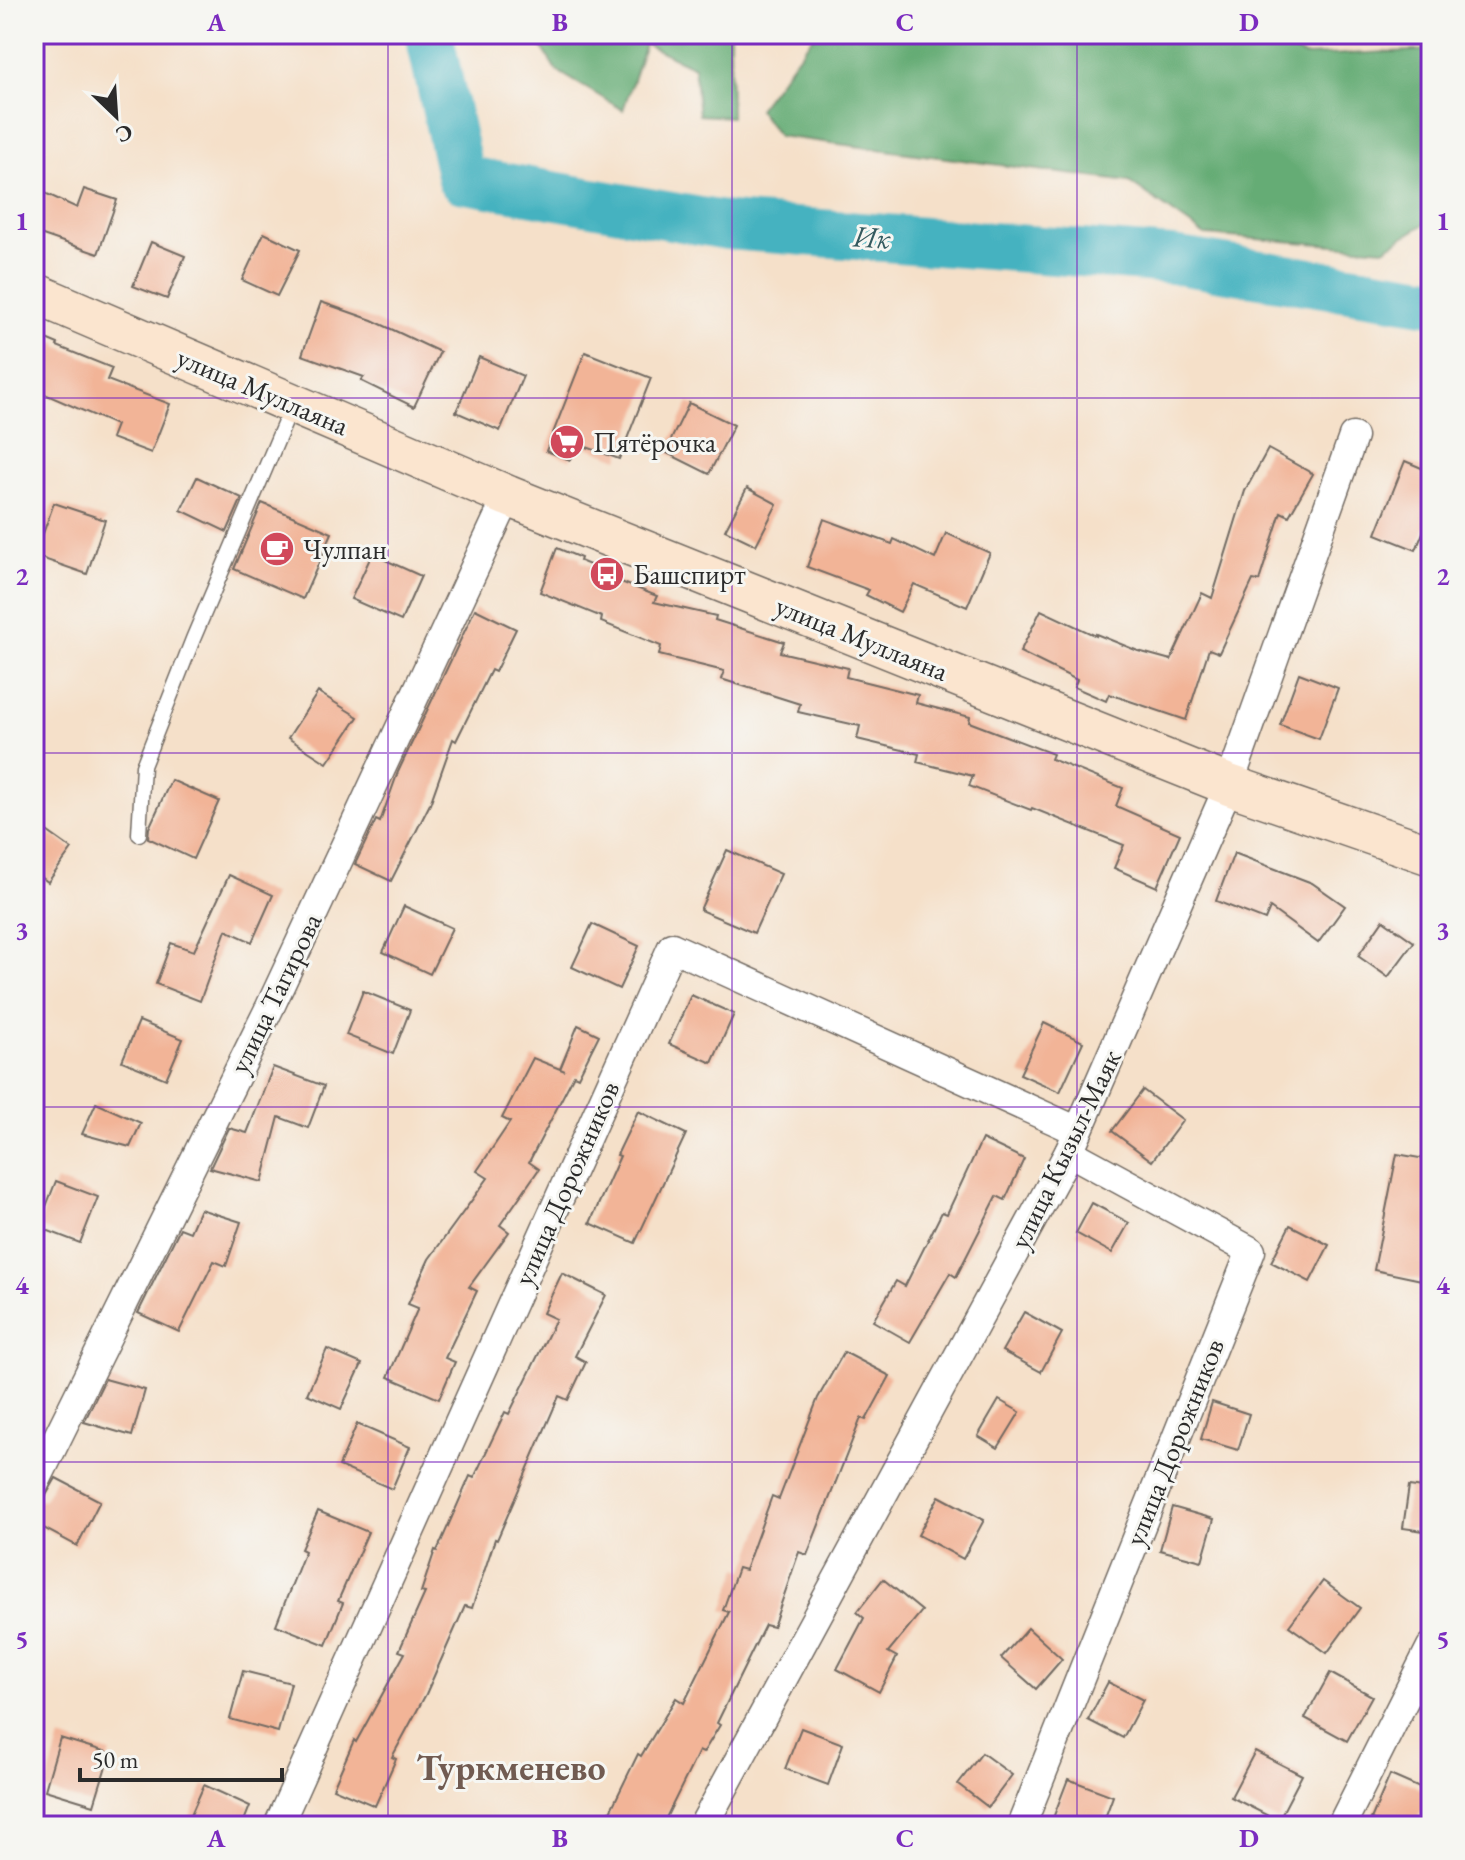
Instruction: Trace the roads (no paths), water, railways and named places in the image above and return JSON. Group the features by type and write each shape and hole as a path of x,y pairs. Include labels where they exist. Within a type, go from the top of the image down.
{"main road":[{"name":"улица Муллаяна","path":"34,293 508,496 1229,785 1431,855"}],"street":[{"name":"улица Кызыл-Маяк","path":"703,1826 1073,1141 1229,785 1353,437"},
{"name":"улица Тагирова","path":"34,1485 270,1007 508,496"},
{"name":"улица Дорожников","path":"278,1826 672,947 1073,1141 1251,1251 1021,1826"},
{"path":"1341,1826 1431,1647"}],"lane":[{"path":"139,834 143,766 193,639 293,404"}],"waterway":[{"name":"Ик","path":"429,34 461,179 728,226 1172,260 1431,301"}],"place":[{"name":"Пятёрочка","path":"567,442"},
{"name":"Чулпан","path":"277,549"},
{"name":"Башспирт","path":"607,574"}],"district":[{"name":"Туркменево","path":"511,1767"}]}
